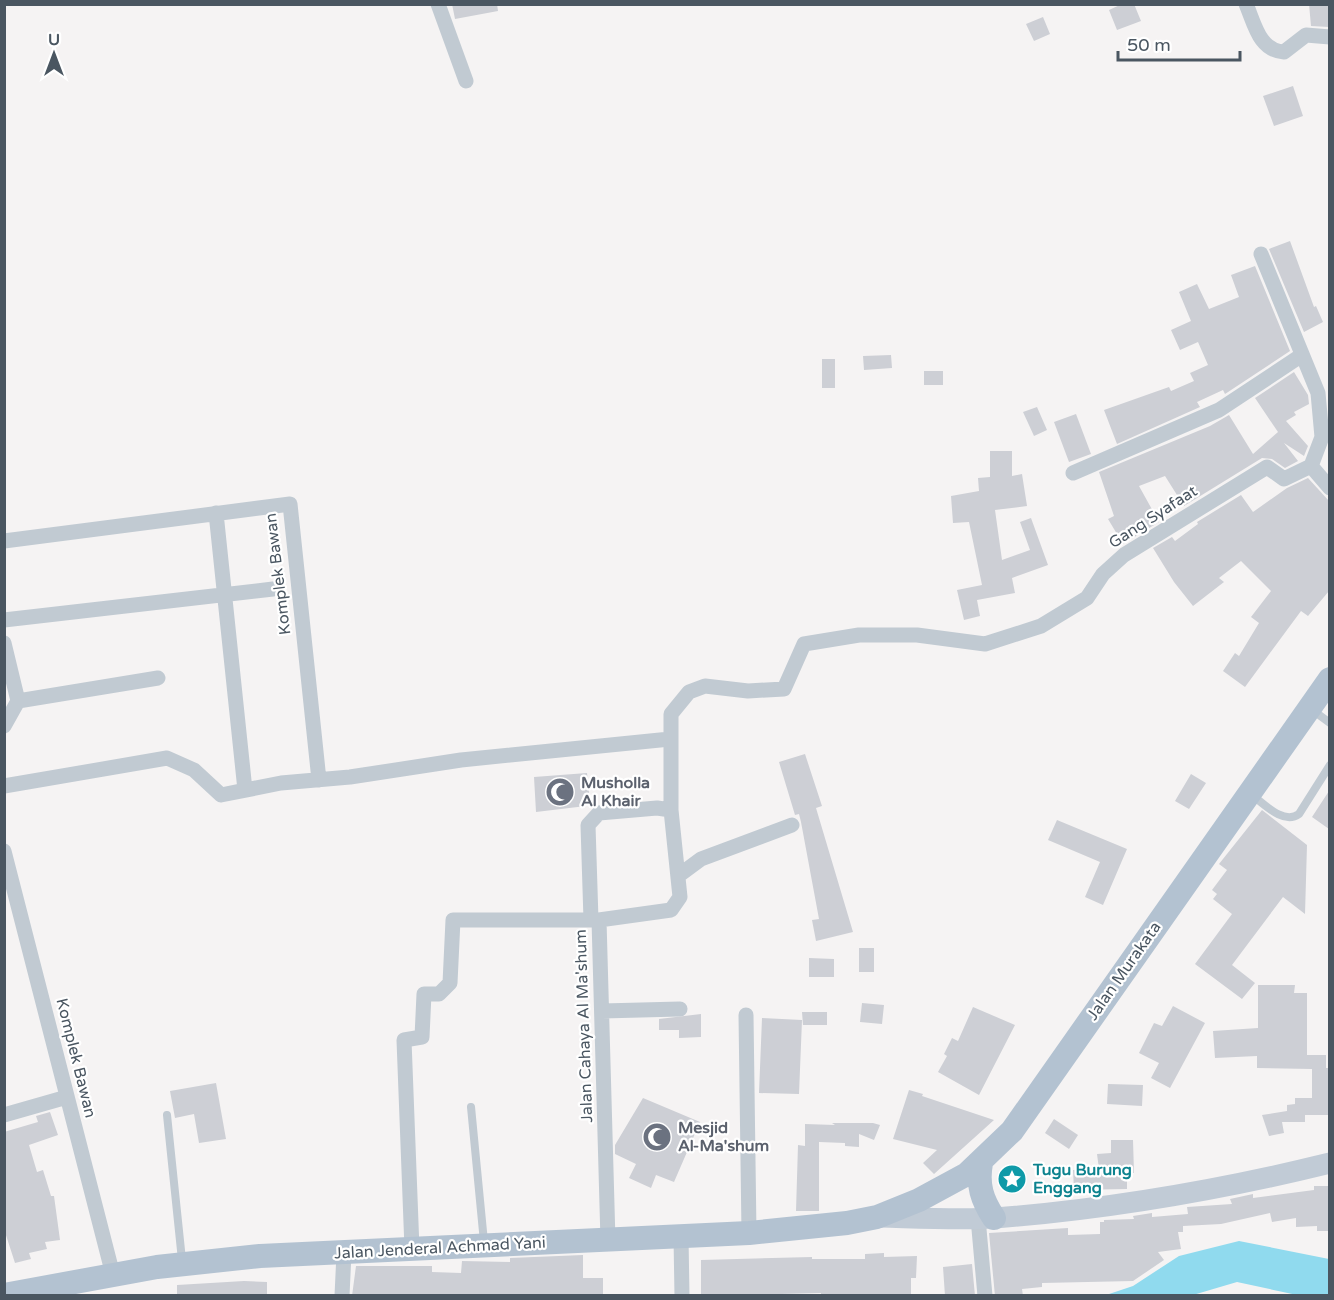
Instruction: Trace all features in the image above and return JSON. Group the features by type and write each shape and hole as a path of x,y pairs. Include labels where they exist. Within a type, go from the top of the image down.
{"main road":[{"name":"Jalan Murakata","path":"877,1217 919,1200 967,1174 1012,1131 1329,679"},
{"path":"981,1163 978,1177 985,1203 986,1218"},
{"path":"877,1217 986,1218 1160,1199 1256,1181 1329,1163"},
{"name":"Jalan Jenderal Achmad Yani","path":"4,1294 182,1264 260,1256 749,1233 877,1217"}],"street":[{"path":"438,4 466,81"},
{"path":"1246,4 1263,44 1272,51 1284,52 1306,35 1329,37"},
{"path":"1261,254 1318,393 1322,437 1311,466 1329,488"},
{"path":"1073,473 1219,410 1302,355"},
{"name":"Gang Syafaat","path":"670,739 671,714 689,692 705,686 748,691 784,689 804,644 859,635 917,635 985,644 1041,626 1087,598 1103,574 1124,555 1230,488 1267,467 1284,479 1311,466"},
{"name":"Komplek Bawan","path":"4,541 290,504 319,780"},
{"path":"216,513 245,790"},
{"name":"Komplek Bawan","path":"4,620 273,589"},
{"path":"4,643 18,701 4,726"},
{"path":"18,701 158,678"},
{"path":"4,786 167,758 194,770 222,795 461,760 670,739 671,810 680,897 671,910 595,920 588,825 599,813 657,808 671,810"},
{"path":"678,876 700,859 792,825"},
{"name":"Komplek Bawan","path":"4,851 113,1275"},
{"name":"Jalan Cahaya Al Ma'shum","path":"412,1249 404,1040 422,1037 424,994 439,994 450,983 453,920 595,920 602,1011 608,1240"},
{"path":"602,1011 680,1009"},
{"path":"746,1015 749,1233"},
{"path":"4,1115 67,1097"},
{"path":"985,1296 986,1218"},
{"path":"681,1237 682,1296"},
{"path":"342,1296 344,1253"}],"lane":[{"path":"1309,709 1329,723"},
{"path":"1250,794 1284,817 1293,818 1299,814 1329,765"},
{"path":"471,1107 484,1246"},
{"path":"167,1115 182,1264"}],"water":[{"path":"1239,1241 1329,1259 1329,1295 1297,1295 1237,1282 1193,1295 1106,1295 1133,1286 1179,1256"}],"building":[{"path":"452,4 497,4 498,11 455,19"},
{"path":"1122,4 1134,4 1141,21 1117,30 1109,10"},
{"path":"1309,4 1329,4 1329,27 1311,26"},
{"path":"1043,17 1050,34 1034,41 1026,24"},
{"path":"1293,86 1303,116 1274,126 1263,96"},
{"path":"1290,241 1314,307 1316,306 1323,322 1304,332 1269,249"},
{"path":"1255,266 1290,351 1225,394 1223,390 1197,402 1200,407 1117,444 1104,410 1169,387 1171,391 1194,381 1190,373 1208,365 1198,342 1180,350 1171,330 1191,321 1179,292 1197,284 1209,309 1239,297 1231,275"},
{"path":"891,355 892,368 864,370 863,356"},
{"path":"822,359 835,359 835,388 822,388"},
{"path":"924,371 943,371 943,385 924,385"},
{"path":"1294,372 1308,395 1309,404 1294,412 1296,415 1286,421 1308,446 1304,456 1284,443 1298,461 1285,468 1272,459 1262,458 1184,506 1165,476 1139,486 1159,522 1123,544 1108,519 1114,516 1099,472 1210,426 1229,415 1253,454 1278,432 1255,398"},
{"path":"1037,407 1047,430 1034,436 1023,412"},
{"path":"1076,414 1091,454 1069,462 1054,422"},
{"path":"990,451 1012,451 1012,476 1022,474 1027,506 995,510 1002,560 1030,550 1020,522 1031,518 1048,565 1012,578 1015,593 977,600 980,616 964,620 957,590 982,585 969,522 953,523 951,496 979,491 978,478 990,477"},
{"path":"1308,478 1329,501 1329,591 1308,616 1301,611 1245,687 1223,671 1235,653 1239,656 1259,623 1251,617 1271,591 1241,561 1219,578 1224,582 1193,606 1174,582 1153,548 1172,537 1175,541 1198,524 1197,522 1241,495 1253,512 1287,488"},
{"path":"805,754 822,806 816,808 853,932 816,941 812,920 819,919 801,822 799,814 795,815 779,762"},
{"name":"Musholla Al Khair","path":"587,773 590,802 585,802 586,806 536,812 534,777"},
{"path":"1191,774 1206,783 1189,809 1175,801"},
{"path":"1329,791 1329,829 1312,817"},
{"path":"1262,810 1307,845 1305,914 1283,897 1232,965 1255,983 1242,999 1195,964 1232,914 1213,899 1217,894 1212,890 1227,870 1219,864"},
{"path":"1057,820 1127,849 1103,905 1085,897 1100,862 1048,840"},
{"path":"859,948 874,948 874,972 859,972"},
{"path":"809,958 834,959 834,977 809,977"},
{"path":"1258,985 1295,985 1294,993 1307,993 1307,1055 1326,1055 1326,1068 1329,1068 1329,1115 1305,1115 1305,1122 1282,1122 1284,1133 1269,1136 1262,1115 1287,1111 1287,1105 1295,1104 1295,1098 1312,1098 1312,1069 1257,1068 1257,1056 1215,1058 1213,1031 1258,1028"},
{"path":"862,1003 884,1005 882,1024 860,1022"},
{"path":"1173,1006 1205,1023 1170,1088 1151,1078 1159,1063 1139,1053 1154,1023 1162,1026"},
{"path":"973,1007 1015,1025 979,1095 938,1072 947,1056 944,1054 952,1038 958,1041"},
{"path":"802,1012 827,1012 827,1025 803,1025"},
{"path":"701,1014 701,1037 679,1038 679,1030 659,1030 659,1019"},
{"path":"762,1018 802,1020 799,1094 759,1093"},
{"path":"216,1083 226,1139 199,1143 194,1114 175,1118 170,1091"},
{"path":"1108,1084 1143,1085 1142,1106 1107,1104"},
{"path":"909,1090 994,1120 934,1174 923,1163 937,1150 893,1139"},
{"name":"Mesjid Al-Ma'shum","path":"643,1098 700,1122 674,1182 656,1175 651,1188 629,1178 636,1164 615,1154 615,1145"},
{"path":"50,1112 58,1135 29,1145 37,1172 43,1170 51,1196 54,1196 60,1240 45,1242 47,1249 29,1253 31,1259 15,1263 4,1229 4,1132 38,1122 36,1116"},
{"path":"1054,1119 1078,1135 1069,1149 1045,1133"},
{"path":"832,1123 880,1125 874,1140 859,1134 859,1147 845,1146 845,1143 819,1142 819,1211 796,1211 798,1145 805,1146 805,1124 835,1125"},
{"path":"1111,1140 1133,1140 1134,1173 1127,1173 1127,1189 1074,1190 1073,1170 1099,1169 1097,1154 1111,1153"},
{"path":"1314,1186 1329,1186 1329,1231 1317,1231 1317,1226 1296,1227 1296,1218 1272,1222 1270,1213 1221,1224 1183,1226 1183,1232 1178,1232 1181,1249 1158,1252 1164,1260 1133,1281 1042,1283 1042,1287 1022,1289 1023,1296 995,1296 989,1233 1068,1228 1068,1235 1100,1234 1100,1222 1104,1220 1134,1219 1133,1216 1152,1213 1152,1217 1188,1214 1187,1207 1232,1204 1230,1199 1253,1194 1253,1198 1314,1190"},
{"path":"884,1253 884,1257 917,1256 916,1278 911,1278 911,1296 821,1296 821,1293 701,1296 701,1260 812,1257 812,1259 865,1259 865,1254"},
{"path":"583,1255 583,1278 603,1278 603,1296 352,1296 356,1266 432,1266 432,1272 461,1273 462,1261 510,1262 510,1258"},
{"path":"972,1264 975,1296 945,1296 943,1267"},
{"path":"267,1282 267,1295 177,1296 177,1285"}],"place":[{"name":"Musholla Al Khair","path":"560,792"},
{"name":"Mesjid Al-Ma'shum","path":"657,1137"},
{"name":"Tugu Burung Enggang","path":"1012,1179"}]}
